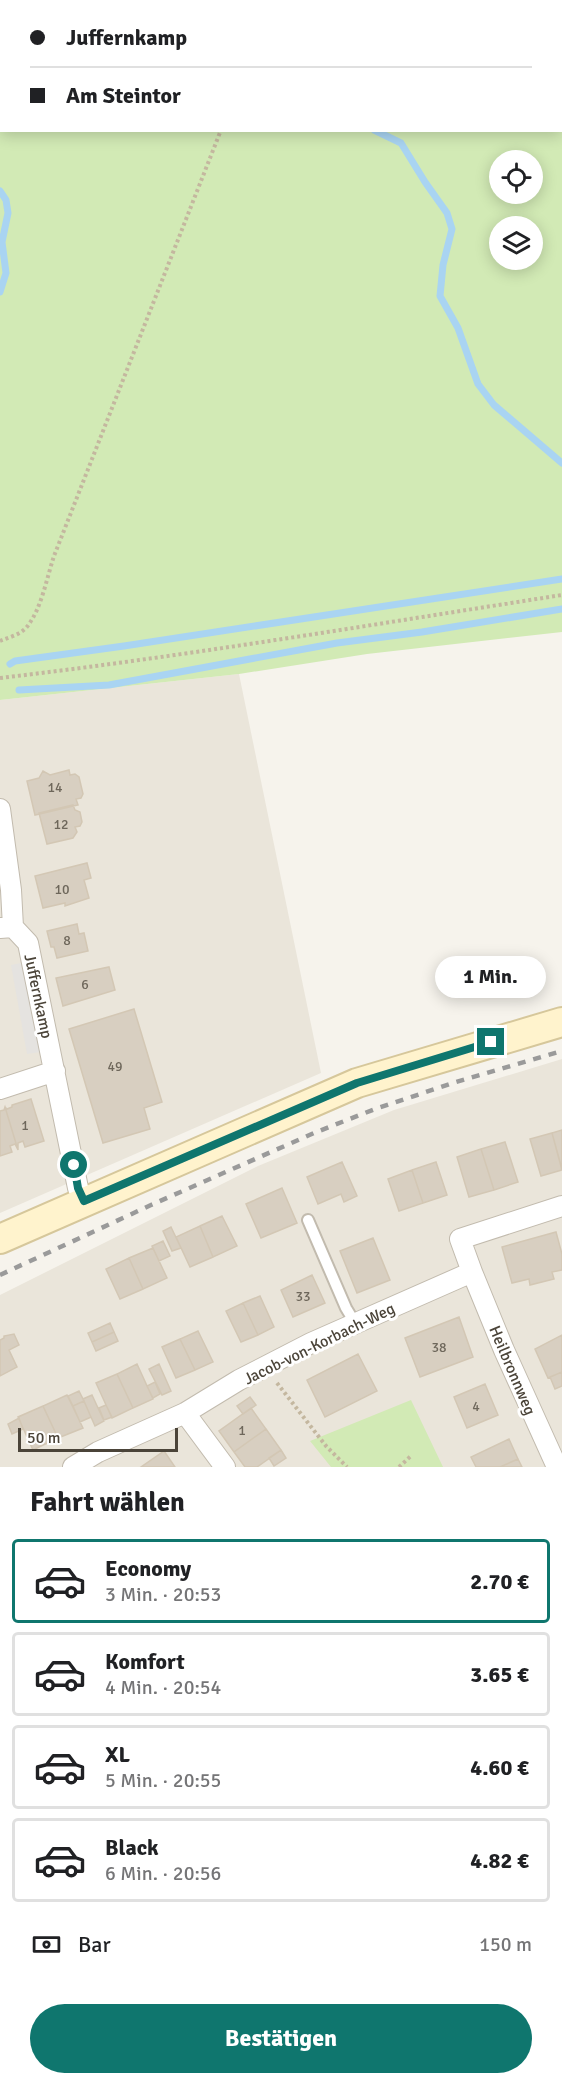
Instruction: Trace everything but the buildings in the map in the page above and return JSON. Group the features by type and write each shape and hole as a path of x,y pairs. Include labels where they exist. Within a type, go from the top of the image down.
{"street":[{"name":"Juffernkamp","path":"0,809 11,890 6,927 28,943 78,1188 84,1201"},
{"path":"0,1239 357,1083 562,1022"},
{"path":"0,1089 55,1071"},
{"path":"472,1272 460,1239 562,1206"},
{"name":"Jacob-von-Korbach-Weg","path":"73,1467 98,1452 185,1413 311,1342 472,1272"},
{"name":"Heilbronnweg","path":"472,1272 557,1467"},
{"path":"185,1413 225,1467"}],"lane":[{"path":"308,1220 346,1308 355,1323"}],"path":[{"path":"0,640 17,634 28,626 37,608 54,556 220,132"},
{"path":"0,678 106,666 269,642 562,595"},
{"path":"268,1367 279,1387 326,1446 347,1467"},
{"path":"399,1467 412,1455"}],"shaded area":[{"path":"239,674 321,1073 0,1213 0,700"},
{"path":"26,962 41,1052 27,1054 11,965"},
{"path":"562,1059 562,1467 0,1467 0,1295 258,1166 394,1110"}],"green space":[{"path":"0,132 562,132 562,632 367,654 239,674 0,700"},
{"path":"411,1400 443,1467 331,1467 310,1441"}],"waterway":[{"path":"378,132 401,143 447,213 452,229 443,265 440,296 458,328 478,384 494,405 562,463"},
{"path":"0,191 6,200 8,213 2,242 6,273 0,292"},
{"path":"10,664 15,661 562,579"},
{"path":"19,690 109,685 337,643 422,632 562,609"}],"railway":[{"path":"0,1275 314,1133 375,1109 456,1082 562,1051"}],"route":[{"path":"74,1165 78,1188 84,1201 357,1083 491,1042"}]}
